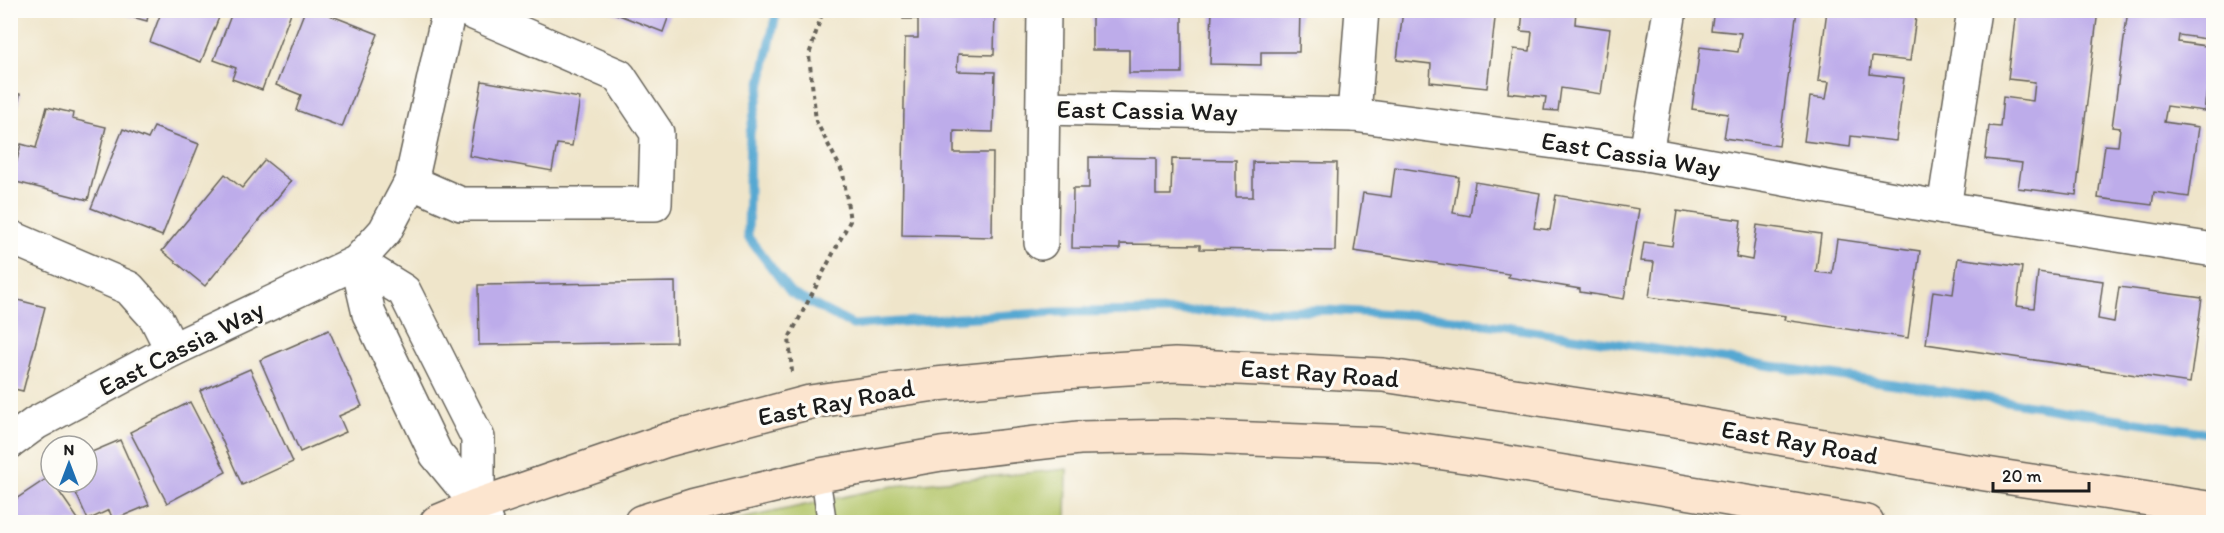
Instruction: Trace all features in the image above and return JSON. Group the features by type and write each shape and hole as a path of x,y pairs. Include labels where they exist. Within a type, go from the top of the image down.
{"main road":[{"name":"East Ray Road","path":"436,522 482,514 667,440 810,402 936,384 1064,372 1175,366 1383,375 1513,393 1960,470 2133,510 2214,509"},
{"path":"641,522 694,505 820,475 941,454 1079,438 1175,436 1380,444 1486,459 1867,522"}],"street":[{"path":"357,262 385,231 411,182 449,10"},
{"path":"411,182 461,204 655,204 657,133 619,76 467,10"},
{"path":"1041,243 1044,10"},
{"path":"1354,116 1362,10"},
{"path":"1646,154 1670,10"},
{"path":"1944,208 1974,10"},
{"name":"East Cassia Way","path":"1043,108 1354,116 1646,154 1944,208 2214,250"},
{"path":"10,237 129,288 156,318 172,350"},
{"path":"357,262 404,291 478,438 482,514"},
{"path":"357,262 369,314 436,454 482,514"},
{"name":"East Cassia Way","path":"10,442 36,423 172,350 357,262"}],"lane":[{"path":"820,475 826,522"}],"path":[{"path":"810,402 792,380 789,338 850,221 843,173 816,121 809,55 823,10"}],"green space":[{"path":"1067,469 1066,522 727,522 893,486"}],"building":[{"path":"107,10 149,10 147,21"},
{"path":"162,10 222,10 201,62 150,42"},
{"path":"233,10 292,10 262,90 232,79 236,68 214,60"},
{"path":"305,10 317,10 378,34 342,127 296,110 301,95 276,85"},
{"path":"606,10 671,10 663,32"},
{"path":"903,10 995,10 994,55 958,54 957,71 995,72 993,132 954,131 954,153 993,153 992,237 902,235 905,38 918,38 918,19 903,19"},
{"path":"1101,10 1182,10 1182,73 1129,73 1129,50 1092,50 1092,14 1101,14"},
{"path":"1212,10 1300,10 1299,52 1261,52 1261,65 1210,64"},
{"path":"1403,10 1496,10 1487,88 1430,82 1431,64 1397,60"},
{"path":"1523,10 1576,10 1575,24 1610,29 1601,94 1561,88 1558,111 1544,110 1546,97 1508,93 1514,49 1530,51 1532,32 1521,31"},
{"path":"1714,10 1797,10 1779,146 1724,138 1728,114 1692,109 1700,47 1738,52 1741,33 1711,30"},
{"path":"1827,10 1917,10 1910,61 1872,57 1870,74 1904,78 1896,141 1851,136 1850,147 1804,141 1810,97 1826,99 1829,82 1818,81"},
{"path":"2016,10 2098,10 2076,195 2018,188 2022,163 1985,159 1989,126 2000,127 2003,97 2033,101 2035,82 2008,79"},
{"path":"2128,10 2214,10 2213,40 2179,35 2178,42 2213,47 2204,111 2167,106 2164,122 2199,127 2189,197 2154,192 2152,205 2098,198 2105,145 2118,146 2120,128 2112,127"},
{"path":"482,81 580,98 572,146 557,144 552,171 469,156"},
{"path":"10,92 20,94 12,138 10,138"},
{"path":"47,107 73,113 72,119 106,127 88,200 12,181 21,144 36,148"},
{"path":"154,127 199,144 162,236 91,208 123,129 148,139"},
{"path":"1089,157 1156,158 1156,195 1171,195 1172,159 1236,160 1236,197 1253,197 1253,162 1337,163 1335,251 1200,249 1200,245 1120,244 1120,249 1072,248 1073,188 1089,188"},
{"path":"265,160 291,181 205,286 162,251 225,174 242,188"},
{"path":"1395,167 1459,177 1453,213 1470,216 1475,182 1540,193 1534,228 1550,230 1556,195 1639,209 1624,299 1508,277 1509,274 1354,251 1363,193 1391,197"},
{"path":"1677,211 1741,220 1736,257 1752,260 1757,225 1821,234 1816,272 1832,274 1837,239 1920,251 1908,338 1784,320 1785,316 1649,297 1654,262 1641,261 1644,242 1672,246"},
{"path":"1958,258 2022,267 2017,306 2034,308 2038,272 2103,281 2098,319 2114,322 2119,287 2202,298 2190,383 1926,344 1933,291 1953,294"},
{"path":"675,282 676,342 479,345 478,285"},
{"path":"10,298 45,307 23,391 10,388"},
{"path":"329,330 362,406 339,416 346,432 300,452 260,360"},
{"path":"2214,338 2214,378 2212,378 2208,339"},
{"path":"250,369 293,462 242,485 200,391"},
{"path":"190,402 226,472 167,503 130,432"},
{"path":"120,440 149,505 113,520 109,510 88,520 76,494 99,494 99,449"},
{"path":"39,484 39,494 61,494 80,522 14,522 10,518 10,503"}],"waterway":[{"path":"777,10 750,133 748,237 791,293 853,325 1056,312 1326,310 1430,316 1955,393 2214,434"}]}
